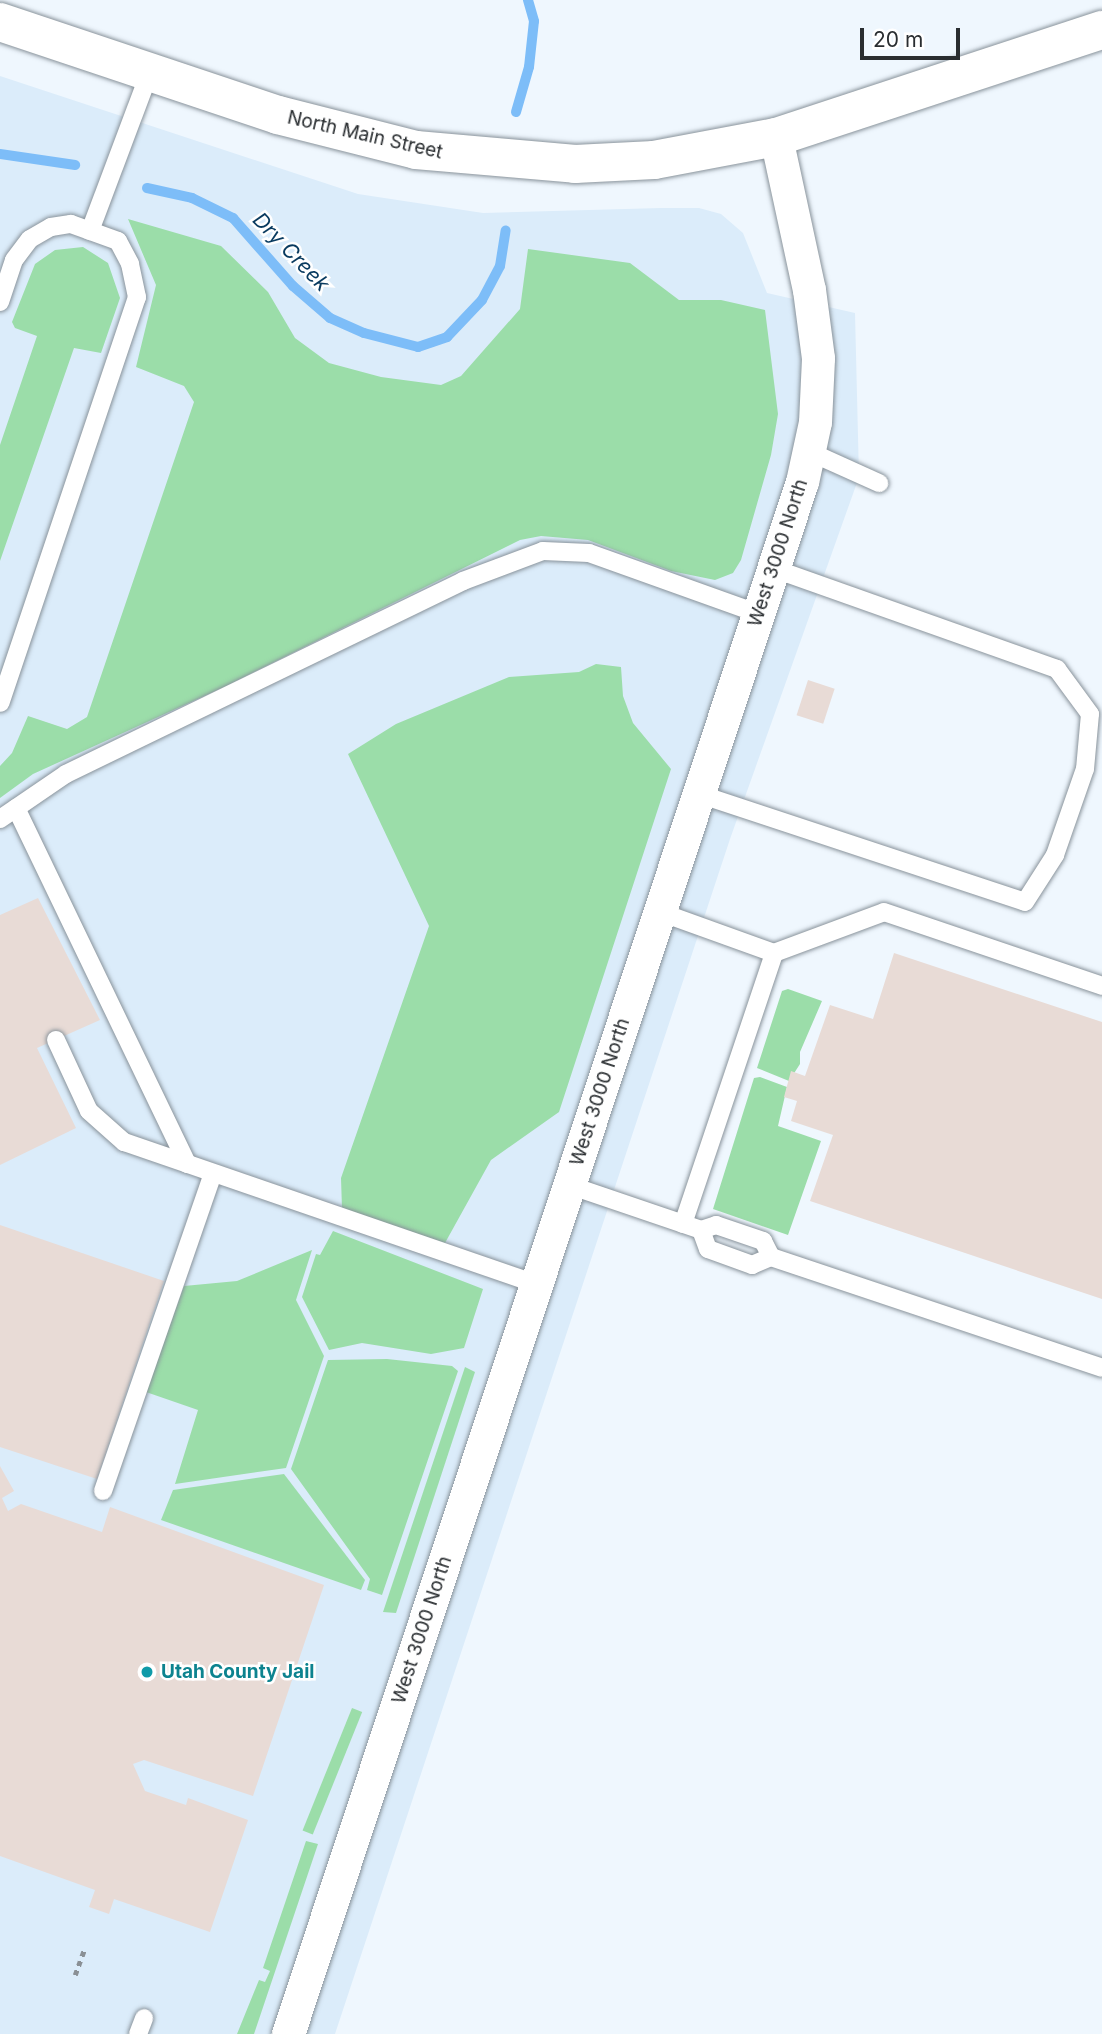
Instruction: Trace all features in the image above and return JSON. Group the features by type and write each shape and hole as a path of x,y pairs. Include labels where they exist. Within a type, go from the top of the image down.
{"street":[{"name":"North Main Street","path":"0,22 278,115 403,147 509,162 654,160 776,137 1102,30"},
{"name":"West 3000 North","path":"288,2034 774,569 810,452 817,391 815,324 776,137"}],"lane":[{"path":"90,231 150,71"},
{"path":"0,302 15,260 30,239 51,227 71,224 118,241 130,264 136,297 0,703"},
{"path":"810,452 879,483"},
{"path":"0,820 66,774 463,582 542,551 589,554 759,614"},
{"path":"699,794 1025,902 1055,855 1085,769 1090,714 1058,669 774,569"},
{"path":"16,808 187,1164"},
{"path":"660,912 775,953 884,912 1102,986"},
{"path":"692,1227 775,953"},
{"path":"56,1040 89,1111 124,1142 537,1284"},
{"path":"103,1491 213,1173"},
{"path":"569,1185 692,1227 716,1225 763,1241 771,1257"},
{"path":"692,1227 708,1249 752,1265 771,1257 1102,1368"}],"path":[{"path":"75,1975 84,1951"}],"shaded area":[{"path":"0,76 358,194 483,213 699,208 721,214 743,233 767,293 855,313 859,477 730,839 335,2034 0,2034"}],"green space":[{"path":"128,219 221,246 268,292 295,338 329,363 381,377 441,385 461,376 520,309 528,249 630,263 679,300 721,300 765,310 778,414 771,455 741,560 733,573 715,580 671,571 588,540 541,536 520,540 224,687 33,774 0,798 0,766 12,753 28,716 67,729 87,717 194,402 184,386 136,367 156,285"},
{"path":"83,247 108,263 120,298 101,353 74,348 0,561 0,445 37,336 15,328 12,322 35,264 55,250"},
{"path":"596,664 621,667 623,696 633,723 671,769 559,1112 491,1160 445,1243 342,1209 341,1178 429,926 348,754 396,724 509,677 579,672"},
{"path":"788,989 822,1001 800,1052 800,1064 789,1081 757,1068 782,991"},
{"path":"760,1077 787,1087 778,1126 821,1141 788,1235 713,1209 754,1078"},
{"path":"333,1231 483,1289 464,1348 431,1354 362,1343 329,1350 302,1297 316,1254 320,1255"},
{"path":"312,1250 296,1300 324,1356 286,1468 175,1484 198,1410 146,1392 184,1286 237,1281"},
{"path":"387,1359 452,1366 458,1371 382,1595 367,1590 370,1579 291,1469 328,1360"},
{"path":"465,1367 475,1372 396,1613 383,1612"},
{"path":"284,1474 365,1580 361,1590 161,1520 173,1490"},
{"path":"352,1708 362,1712 313,1835 303,1830"},
{"path":"306,1841 318,1844 254,2034 237,2034 259,1980 265,1982 270,1971 263,1968"}],"building":[{"path":"808,680 835,689 823,724 797,715"},
{"path":"38,898 100,1020 37,1048 76,1128 0,1165 0,915"},
{"path":"894,953 1102,1022 1102,1299 810,1201 833,1135 791,1121 797,1101 784,1097 791,1071 805,1076 830,1005 873,1019"},
{"path":"0,1225 164,1281 97,1479 0,1447"},
{"name":"Utah County Jail","path":"0,1466 14,1491 2,1498 8,1511 21,1504 102,1532 110,1507 324,1585 253,1796 144,1760 133,1764 145,1791 186,1805 188,1798 248,1820 210,1932 114,1899 109,1914 89,1907 95,1890 0,1856"}],"waterway":[{"name":"Dry Creek","path":"516,112 529,67 534,21 528,0"},
{"name":"Dry Creek","path":"0,154 75,165"},
{"name":"Dry Creek","path":"147,188 192,198 233,218 293,286 330,318 364,333 418,347 447,337 482,300 500,266 506,230"}],"place":[{"name":"Utah County Jail","path":"147,1672"}]}
